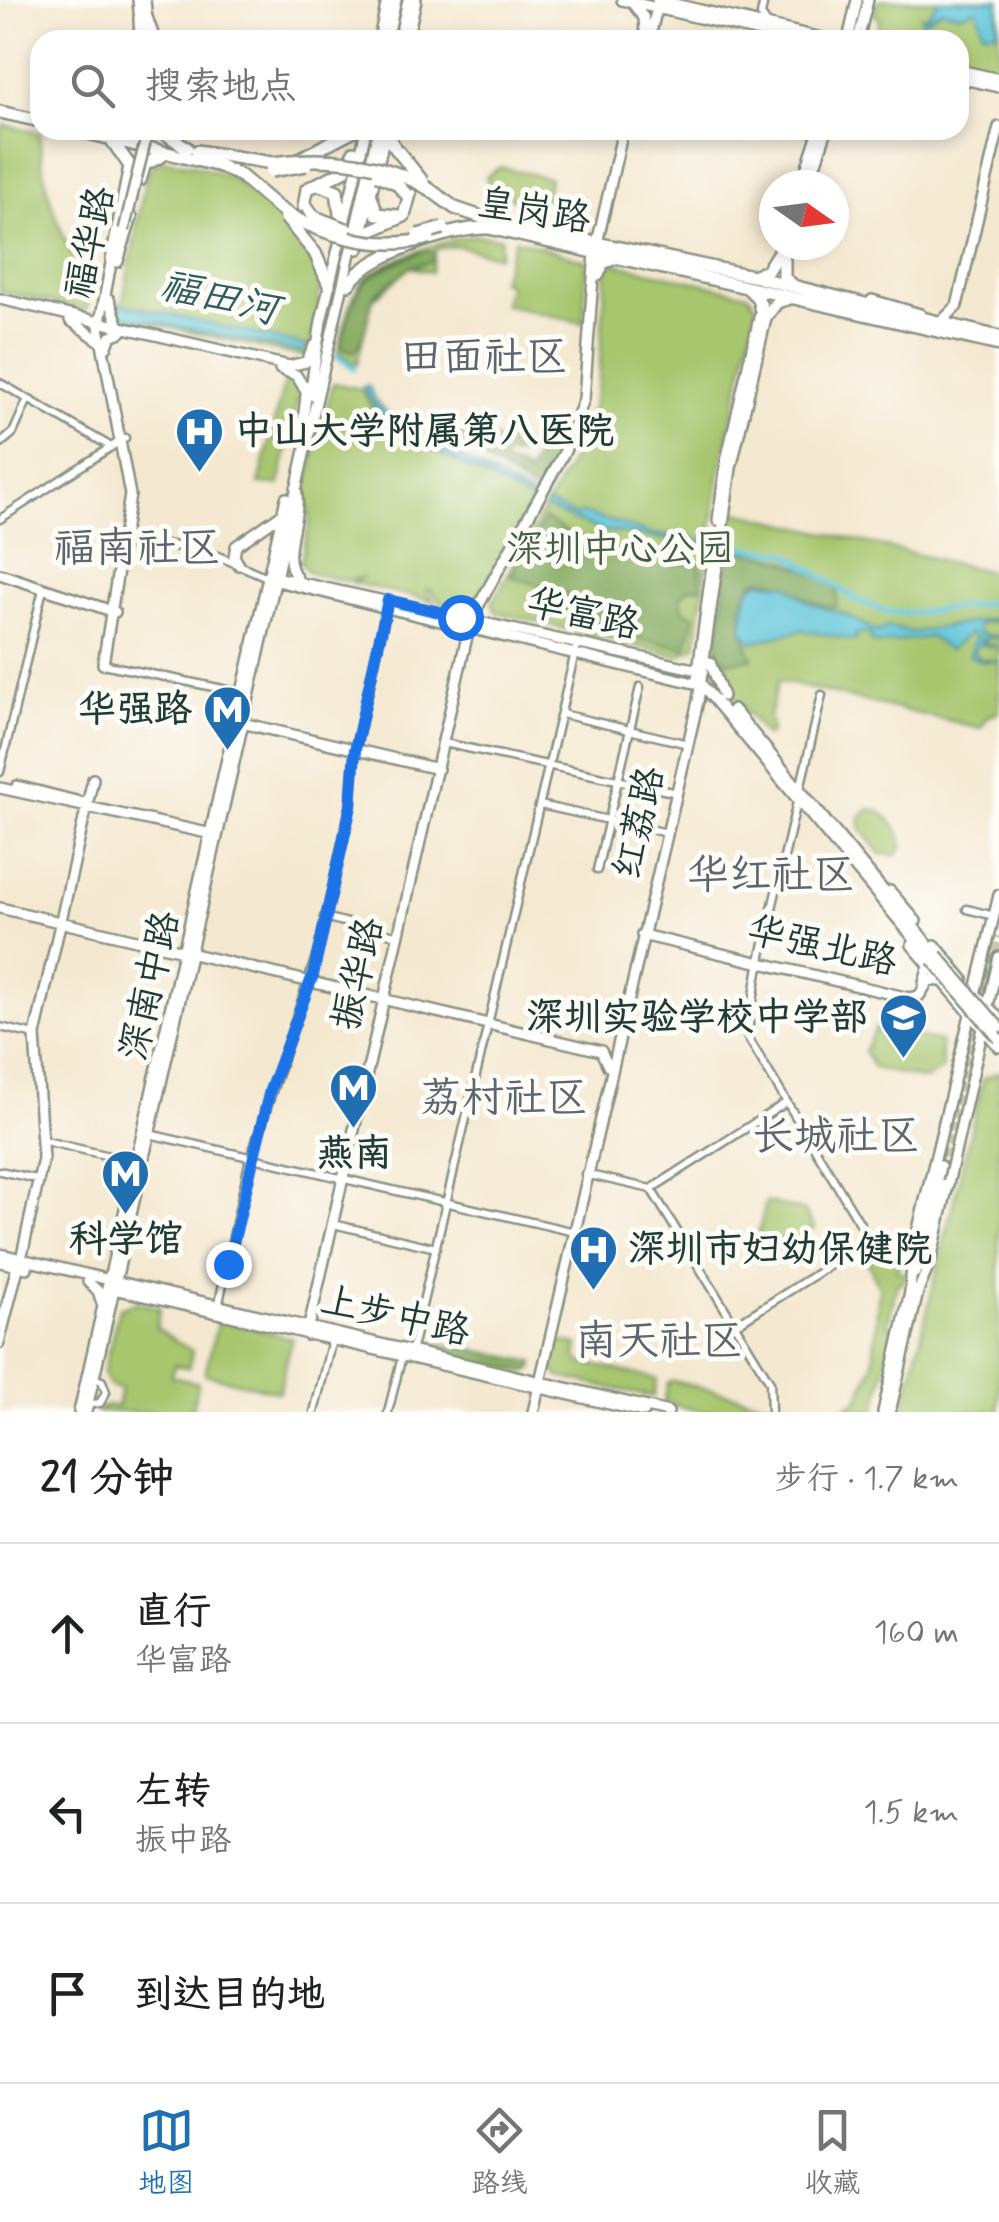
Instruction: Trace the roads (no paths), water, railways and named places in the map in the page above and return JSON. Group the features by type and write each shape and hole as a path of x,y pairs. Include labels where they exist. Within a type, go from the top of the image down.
{"highway":[{"path":"143,18 145,30"},
{"path":"0,108 30,116"},
{"path":"112,140 123,150 135,173"},
{"name":"皇岗路","path":"128,140 206,161 241,176 303,223 338,234 393,243 489,228 598,247 618,258 748,281"},
{"path":"170,140 184,155"},
{"path":"301,158 338,140"},
{"path":"390,140 428,189"},
{"path":"338,234 312,220 305,207 309,186 344,171 354,152"},
{"name":"皇岗路","path":"184,155 271,167 301,158 379,168 428,189 449,204 493,220 770,288 999,336"},
{"path":"115,260 135,173 162,156"},
{"path":"206,161 271,167 340,166 392,180 408,195"},
{"path":"358,248 370,231 404,216 408,195 404,184 379,168"},
{"path":"305,207 310,190 329,185 339,194 340,214"},
{"path":"371,196 375,212 392,218 404,210 408,195"},
{"path":"276,206 316,252 329,286"},
{"path":"305,207 324,222 376,235 438,233 493,220"},
{"path":"349,284 363,269 438,233"},
{"path":"598,275 603,263 618,258"},
{"path":"775,260 765,273 748,281 764,313 777,302 805,296"},
{"path":"781,260 784,278 805,296"},
{"name":"皇岗路","path":"805,296 999,347"}],"main road":[{"path":"141,0 143,18"},
{"path":"384,30 388,0"},
{"path":"386,30 396,0"},
{"path":"403,30 408,0"},
{"path":"406,30 416,0"},
{"path":"624,0 656,2 757,30"},
{"path":"624,0 642,12 646,30"},
{"path":"672,0 680,9"},
{"path":"857,0 860,30"},
{"path":"853,30 868,0"},
{"path":"649,30 656,2"},
{"path":"651,30 660,18 680,9 786,30"},
{"path":"847,30 858,21"},
{"path":"969,72 999,79"},
{"path":"969,80 999,88"},
{"path":"937,322 950,317 957,306 999,128"},
{"name":"福华路","path":"106,663 130,491 101,325 143,140"},
{"path":"329,286 357,140"},
{"path":"302,432 306,391 358,140"},
{"path":"328,355 376,140"},
{"path":"209,831 384,140"},
{"path":"472,626 544,493 571,438 584,398 598,247 623,140"},
{"path":"805,170 816,140"},
{"path":"813,170 824,140"},
{"path":"999,144 960,310 962,320 977,331 999,329"},
{"path":"359,216 379,168"},
{"path":"544,493 572,444 588,399 598,247"},
{"name":"红荔路","path":"538,1383 695,715 731,468 778,260"},
{"path":"82,318 106,300 114,321 124,331"},
{"path":"326,300 325,326 330,327 336,315"},
{"path":"0,302 101,325"},
{"path":"0,302 290,372 306,391"},
{"path":"70,320 92,331 104,345 113,335 124,331 288,366 306,362 317,340"},
{"path":"272,578 317,340"},
{"path":"265,613 278,592 297,583 290,568 300,509 296,482"},
{"path":"472,626 535,510"},
{"path":"240,565 234,556 236,546 282,514"},
{"path":"272,578 290,552"},
{"path":"0,574 113,611"},
{"name":"华富路","path":"272,578 472,626 657,663 700,680 722,696 754,742"},
{"name":"深南中路","path":"187,952 209,831 242,723 272,578"},
{"path":"484,606 484,617 491,624"},
{"name":"华富路","path":"472,626 491,624 622,664 700,680 933,960 980,1008"},
{"name":"振华路","path":"308,1331 472,626"},
{"path":"640,659 689,666 705,649"},
{"path":"705,649 722,696"},
{"name":"华富路","path":"622,664 657,663"},
{"name":"红荔路","path":"586,1174 700,680"},
{"path":"695,715 713,704 754,742"},
{"path":"242,723 438,768"},
{"path":"18,1263 41,1177 42,1140 33,1035 84,822 83,806 93,779"},
{"path":"0,787 209,831"},
{"path":"0,787 52,802 209,831"},
{"path":"52,802 77,812 84,822"},
{"path":"794,816 798,811 809,810"},
{"path":"84,822 102,812"},
{"path":"188,830 200,840 204,857"},
{"name":"深南中路","path":"83,1408 187,952 209,831"},
{"name":"华富路","path":"846,853 887,888 976,994 981,1029 999,1044"},
{"path":"999,895 976,994 999,1044"},
{"path":"0,908 601,1051 608,1066"},
{"name":"华强北路","path":"643,934 909,998 918,996 929,980 940,981"},
{"path":"886,1412 919,1255 980,1008 999,957"},
{"name":"华富路","path":"933,960 940,981 980,1008"},
{"name":"华强北路","path":"760,962 911,995 920,990 933,960"},
{"path":"964,980 973,981 981,974"},
{"path":"980,1008 999,1014"},
{"path":"980,1008 999,1027"},
{"path":"914,1293 934,1248 981,1029 980,1008"},
{"path":"489,1023 602,1047 614,1041"},
{"path":"976,1054 984,1043 999,1044"},
{"name":"深南中路","path":"117,1256 135,1162 147,1127"},
{"path":"18,1263 42,1140"},
{"path":"919,1255 945,1157"},
{"name":"红荔路","path":"531,1410 572,1231"},
{"path":"0,1253 18,1263"},
{"path":"117,1256 122,1276 135,1292 116,1300 104,1311 98,1291 88,1280 104,1272 117,1256"},
{"path":"0,1264 18,1263"},
{"name":"上步中路","path":"18,1263 405,1355"},
{"name":"上步中路","path":"308,1331 332,1340 580,1390 668,1412"},
{"path":"548,1348 550,1376 580,1390"},
{"path":"531,1410 530,1394 522,1380 540,1363"},
{"name":"上步中路","path":"538,1383 644,1412"},
{"path":"531,1410 544,1396 560,1392"}],"street":[{"path":"746,20 761,4"},
{"path":"761,4 762,18 769,26"},
{"path":"0,383 108,445"},
{"path":"0,444 14,433 28,399"},
{"path":"0,518 123,438"},
{"path":"126,537 208,553 272,578"},
{"path":"0,772 44,589"},
{"path":"217,1310 252,1157 309,981 351,806 355,750 388,604"},
{"path":"388,1412 436,1248 576,648"},
{"path":"106,663 241,694"},
{"path":"597,870 640,687"},
{"path":"822,695 760,962 747,1036 870,1240 919,1255"},
{"path":"562,714 684,743"},
{"path":"444,743 673,792"},
{"path":"540,806 663,832"},
{"path":"967,909 994,916"},
{"path":"324,918 399,936"},
{"path":"0,1027 33,1035"},
{"path":"651,1189 786,1102"},
{"path":"147,1127 252,1157"},
{"path":"147,1127 155,1133 252,1157 572,1231"},
{"path":"42,1140 135,1162"},
{"path":"0,1171 36,1179"},
{"path":"586,1174 651,1189 770,1382 771,1412"},
{"path":"333,1224 436,1248"},
{"path":"735,1325 870,1240"},
{"path":"0,1326 18,1263"},
{"path":"0,1345 18,1263"},
{"path":"314,1412 332,1340"}],"water":[{"path":"938,0 999,0 997,32 983,31 977,9 960,14 941,10 923,22 921,16 927,16"},
{"path":"119,303 307,346 305,353 117,314"},
{"path":"368,385 378,404 396,421 533,497 531,501 393,426 378,412 363,387"},
{"path":"546,503 576,516 583,513 652,534 705,540 705,545 599,530 544,508"},
{"path":"760,581 787,585 811,604 844,614 878,632 887,627 913,632 999,618 980,623 977,629 980,634 999,637 979,640 999,648 979,644 973,651 980,659 999,661 981,661 969,655 975,636 970,633 949,650 930,637 880,644 872,642 870,634 856,634 856,641 802,630 752,642 742,629 744,608 750,589"}],"waterway":[{"name":"福田河","path":"338,356 354,368"},
{"name":"福田河","path":"731,546 786,553 857,600 888,612 917,613 999,602"}],"tunnel":[{"path":"983,1004 999,936"},
{"path":"942,1157 975,1014"},
{"path":"948,1158 980,1019"}],"place":[{"name":"中山大学附属第八医院","path":"199,474"},
{"name":"华强路","path":"227,752"},
{"name":"深圳实验学校中学部","path":"903,1060"},
{"name":"燕南","path":"354,1130"},
{"name":"科学馆","path":"126,1216"},
{"name":"深圳市妇幼保健院","path":"593,1292"}],"district":[{"name":"田面社区","path":"484,358"},
{"name":"福南社区","path":"137,549"},
{"name":"华红社区","path":"771,876"},
{"name":"荔村社区","path":"504,1099"},
{"name":"长城社区","path":"836,1137"},
{"name":"南天社区","path":"659,1342"}],"park label":[{"name":"深圳中心公园","path":"620,550"}]}
